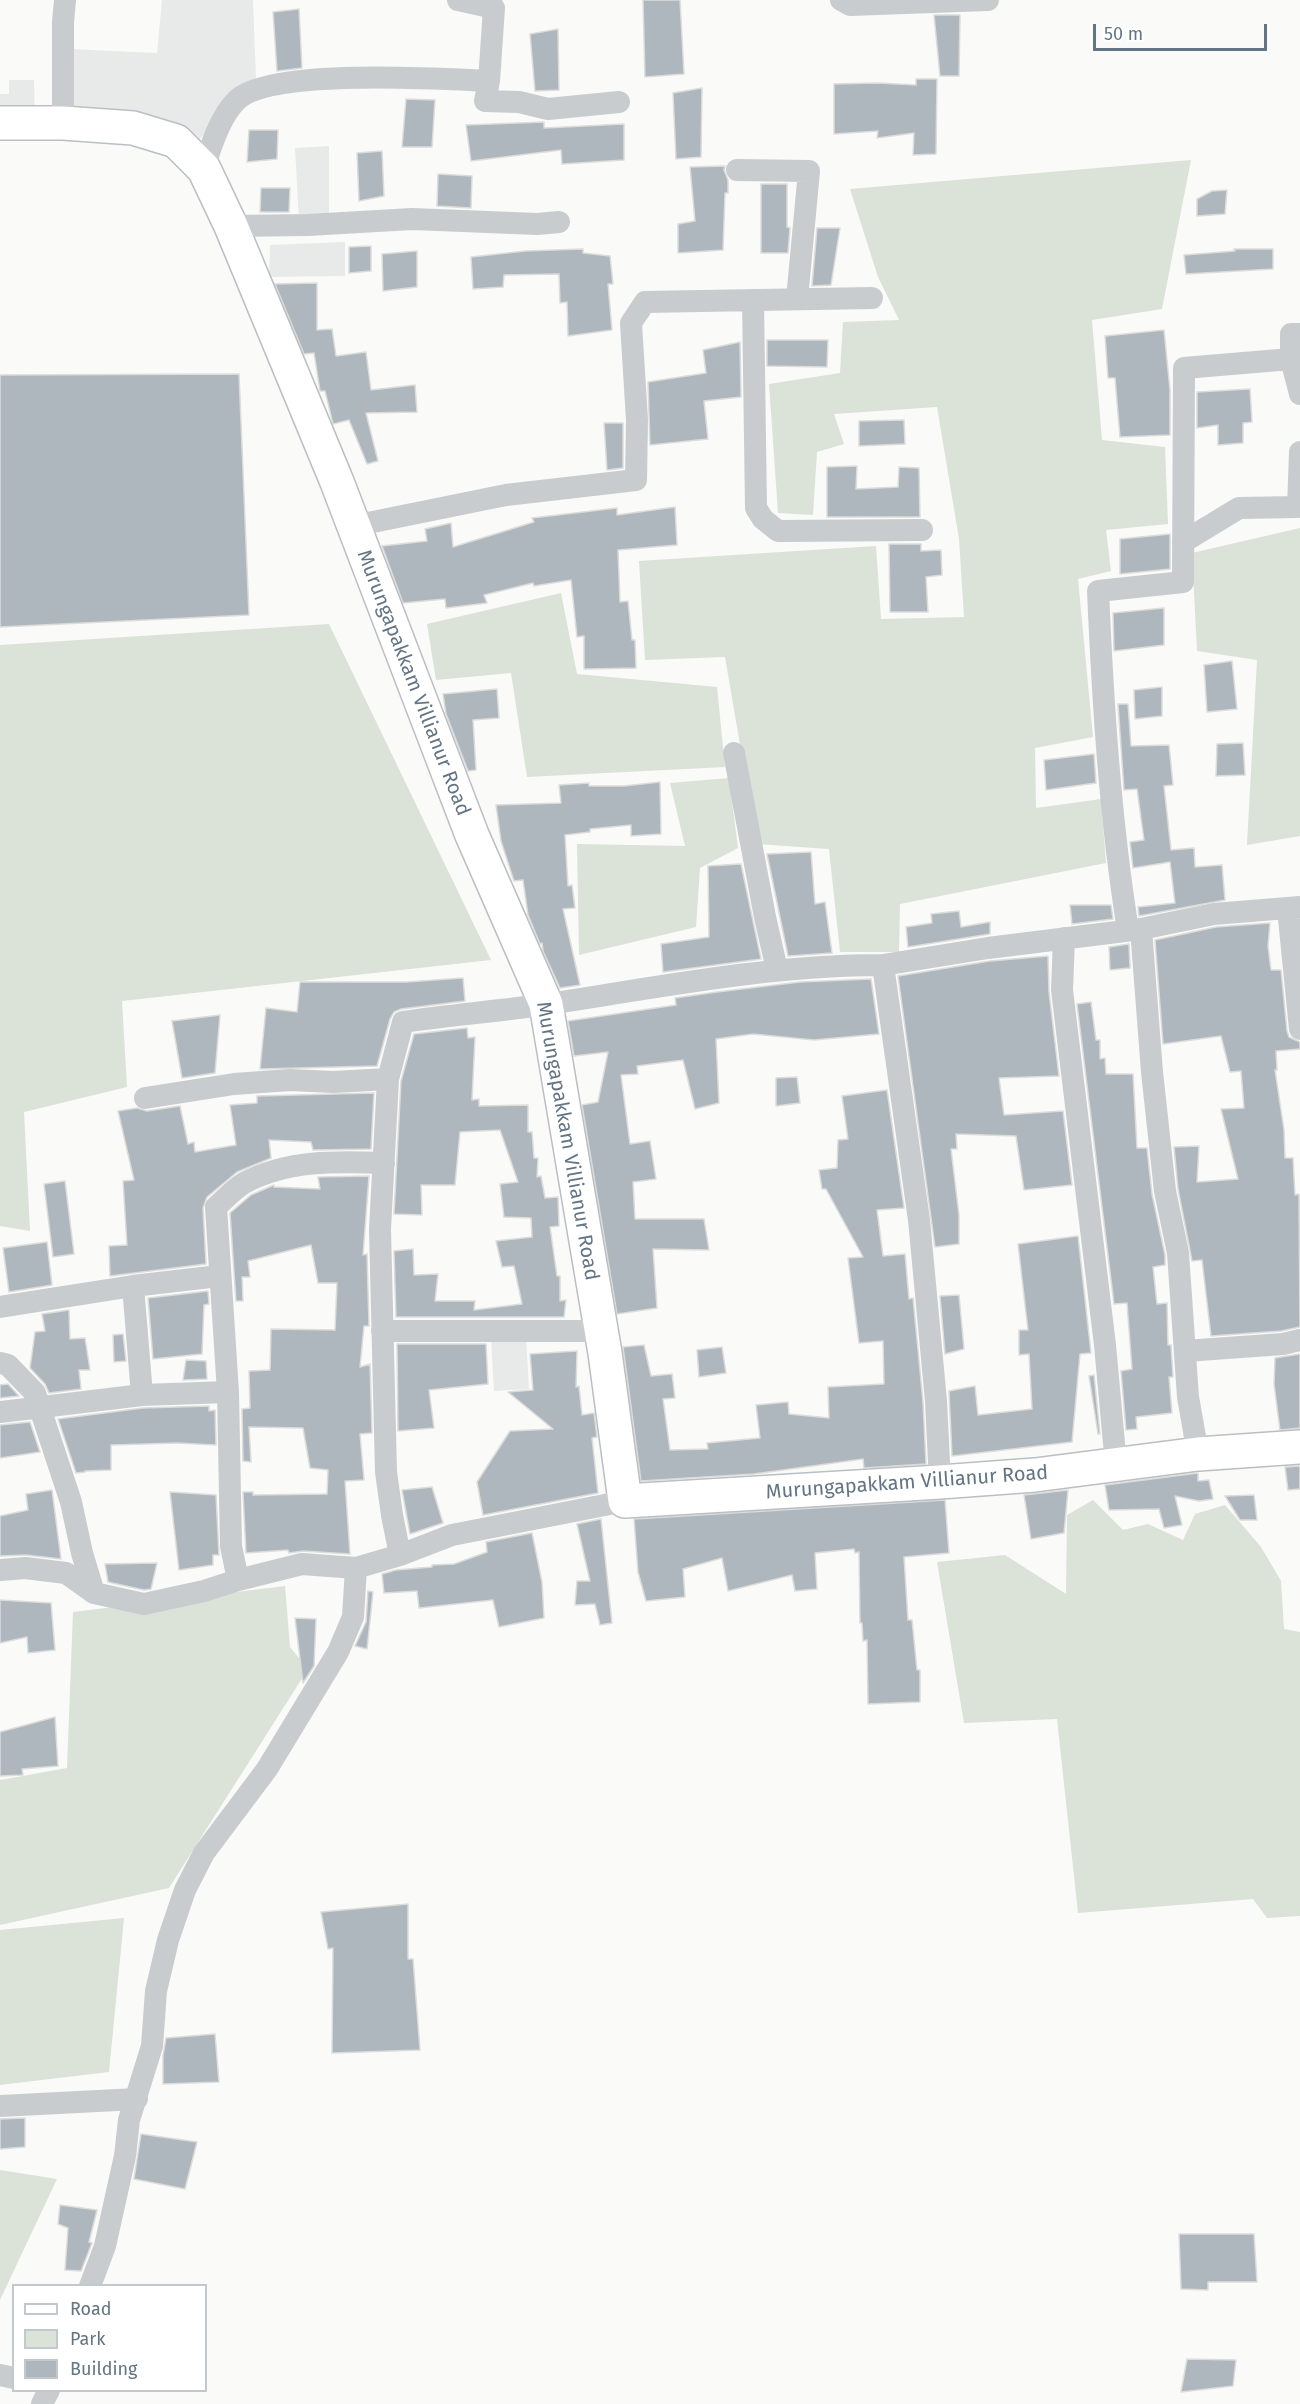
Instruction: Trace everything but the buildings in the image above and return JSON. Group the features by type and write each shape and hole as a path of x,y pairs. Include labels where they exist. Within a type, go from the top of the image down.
{"main road":[{"name":"Murungapakkam Villianur Road","path":"0,123 63,123 133,128 176,141 204,169 231,226 337,482 471,835 546,1004 601,1331 625,1501 940,1482 1116,1466 1198,1454 1300,1447"}],"street":[{"path":"63,123 65,0"},
{"path":"458,0 494,8 489,81 485,101 519,102 548,109 619,102"},
{"path":"841,0 850,5 988,0"},
{"path":"204,169 209,148 224,120 237,100 250,92 280,85 340,78 489,81"},
{"path":"737,170 809,171 797,299"},
{"path":"231,226 308,225 412,219 537,224 559,222"},
{"path":"353,526 506,495 636,480 637,420 631,323 645,302 872,298"},
{"path":"753,300 756,508 763,519 778,531 922,530"},
{"path":"1300,334 1291,334 1291,359 1300,394"},
{"path":"1198,1454 1188,1397 1178,1253 1165,1191 1135,929 1113,829 1098,591 1182,582 1184,368 1291,359"},
{"path":"1182,542 1239,508 1298,507 1300,452"},
{"path":"734,753 777,970"},
{"path":"400,1555 386,1472 380,1229 388,1079 403,1022 546,1004 777,970 834,965 883,965 988,948 1135,929 1214,914 1294,908 1300,1029"},
{"path":"1064,938 1062,990 1106,1357 1116,1466"},
{"path":"883,965 920,1220 936,1401 940,1482"},
{"path":"145,1098 234,1084 290,1080 333,1082 388,1079"},
{"path":"238,1580 231,1546 228,1392 216,1207 243,1184 292,1166 343,1161 384,1163"},
{"path":"0,1307 133,1286 219,1276"},
{"path":"133,1286 142,1395"},
{"path":"382,1331 601,1331"},
{"path":"1185,1351 1283,1344 1300,1340"},
{"path":"0,1363 8,1365 35,1393 71,1502 82,1553 94,1593"},
{"path":"0,1412 142,1395 228,1392"},
{"path":"0,1570 25,1568 66,1573 94,1593 144,1604 204,1592 238,1580 302,1564 356,1568 400,1555 452,1535 625,1501"},
{"path":"91,2284 105,2246 125,2156 129,2120 152,2046 156,1991 168,1940 185,1890 204,1853 267,1769 315,1694 338,1652 353,1617 356,1568"},
{"path":"0,2106 137,2099"}],"shaded area":[{"path":"162,0 253,0 256,79 213,121 198,142 71,117 71,49 157,53"},
{"path":"9,80 34,80 35,119 0,119 0,94 9,94"},
{"path":"329,146 329,219 299,220 295,148"},
{"path":"345,242 345,276 269,277 270,245"},
{"path":"526,1336 529,1389 494,1391 491,1338"}],"green space":[{"path":"1191,160 1162,309 1092,320 1102,440 1165,447 1168,524 1106,530 1111,571 1078,579 1093,737 1035,748 1036,808 1101,799 1106,863 900,904 899,952 840,952 829,849 757,844 725,657 645,660 639,561 876,546 881,619 964,617 959,539 937,407 834,414 844,444 817,452 813,515 778,513 769,384 840,373 843,322 899,320 878,277 850,189"},
{"path":"1300,528 1300,836 1247,845 1257,660 1197,651 1192,553"},
{"path":"561,593 577,674 717,687 725,767 527,777 511,673 436,680 427,624"},
{"path":"329,624 491,960 122,1001 127,1087 24,1112 30,1231 0,1226 0,645"},
{"path":"729,778 738,848 700,868 696,927 579,955 577,844 685,846 670,783"},
{"path":"1093,1500 1123,1530 1148,1524 1183,1540 1195,1514 1225,1505 1261,1547 1281,1581 1284,1629 1300,1632 1300,1916 1267,1918 1253,1899 1078,1913 1057,1719 964,1723 937,1562 1005,1555 1066,1594 1067,1515"},
{"path":"285,1586 290,1647 308,1669 169,1888 0,1925 0,1780 67,1768 73,1612"},
{"path":"124,1918 109,2072 0,2085 0,1930"},
{"path":"0,2170 57,2179 0,2300"}]}
